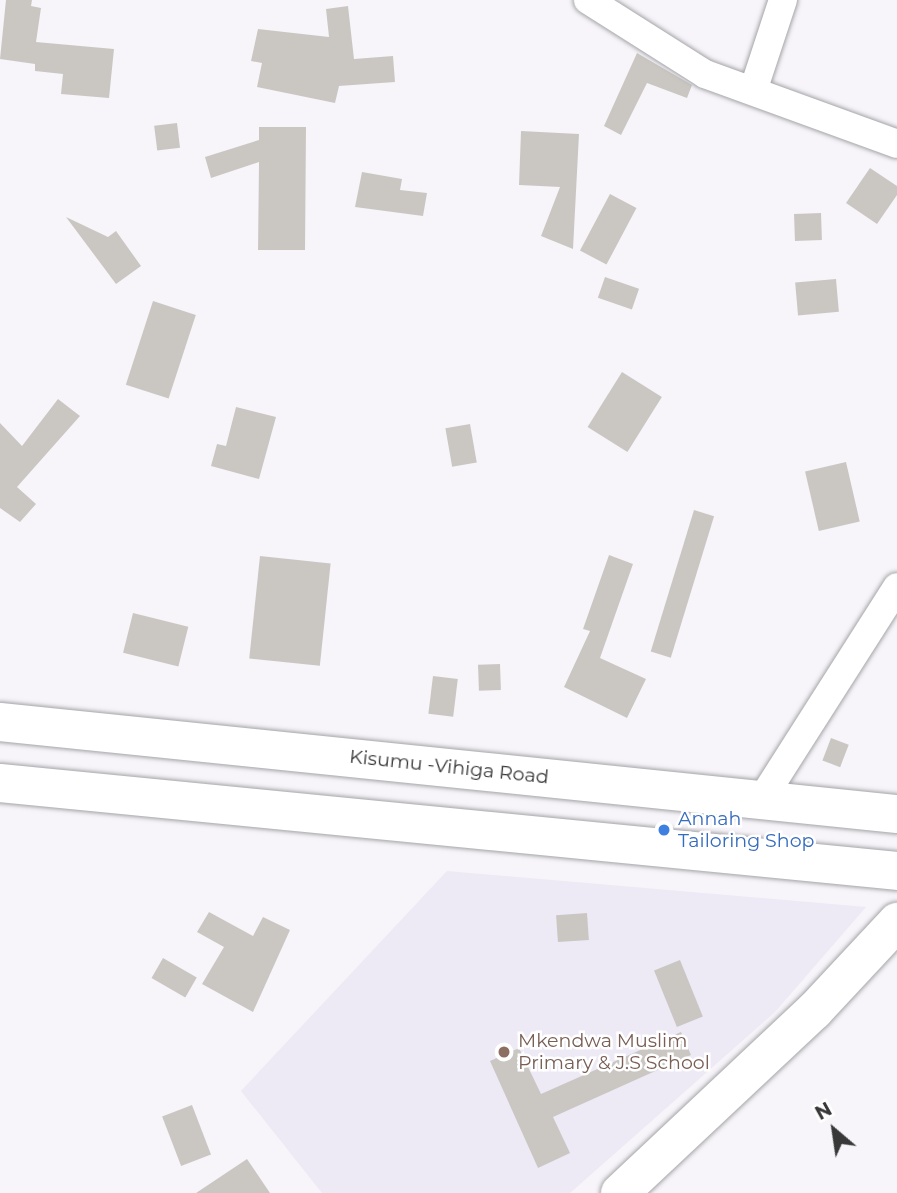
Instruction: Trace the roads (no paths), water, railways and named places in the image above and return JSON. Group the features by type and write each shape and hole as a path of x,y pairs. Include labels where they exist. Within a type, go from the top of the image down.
{"main road":[{"name":"Kisumu -Vihiga Road","path":"0,722 897,814"},
{"path":"0,783 897,871"},
{"path":"620,1193 814,1010 897,922"}],"street":[{"path":"588,0 705,74 897,144"},
{"path":"754,91 783,0"},
{"path":"761,799 897,587"}],"place":[{"name":"Annah Tailoring Shop","path":"664,830"},
{"name":"Mkendwa Muslim Primary & J.S School","path":"504,1052"}]}
